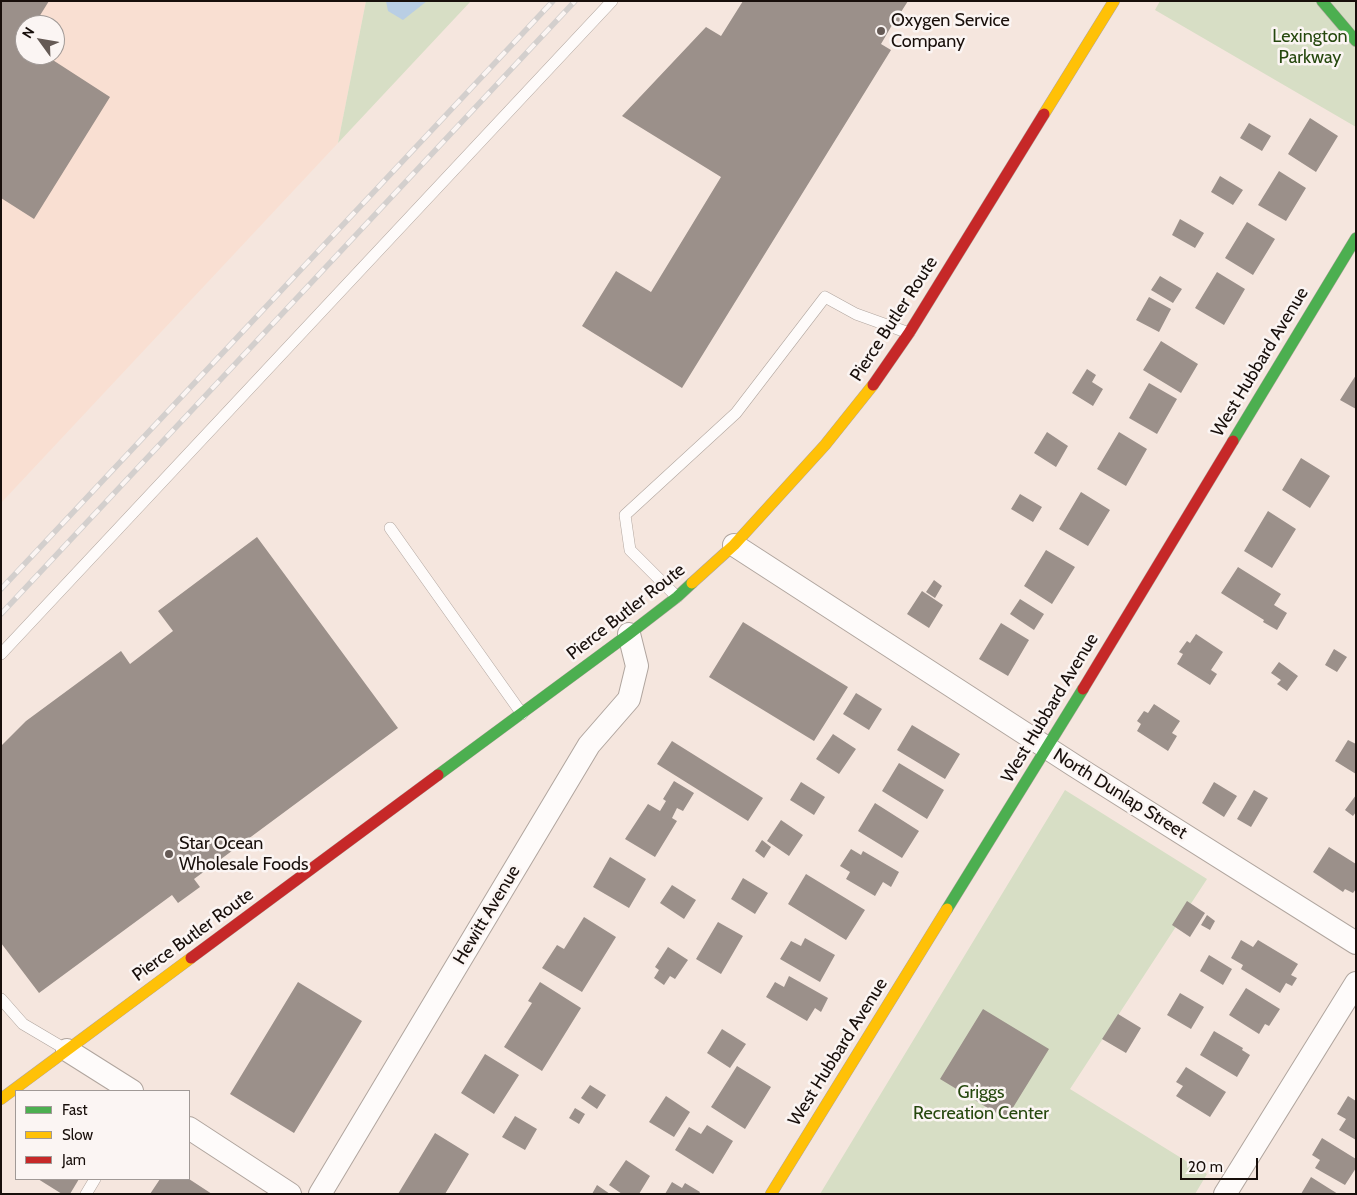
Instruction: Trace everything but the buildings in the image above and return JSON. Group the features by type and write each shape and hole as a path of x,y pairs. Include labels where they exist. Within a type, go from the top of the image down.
{"main road":[{"name":"Pierce Butler Route","path":"1,1099 630,634 677,597 734,544 825,446 883,372 1114,1"},
{"path":"1322,1 1356,41"},
{"name":"West Hubbard Avenue","path":"771,1194 1047,748 1356,238"}],"street":[{"name":"North Dunlap Street","path":"734,544 1047,748 1356,943"},
{"name":"Hewitt Avenue","path":"320,1194 589,745 629,699 636,666 630,634"},
{"path":"1225,1194 1356,983"},
{"path":"67,1050 130,1090"},
{"path":"190,1129 290,1194"}],"lane":[{"path":"1,654 612,1"},
{"path":"677,597 630,550 625,515 736,413 825,298 856,314 909,333"},
{"path":"390,528 522,714"},
{"path":"1,1000 23,1024 67,1050"},
{"path":"86,1194 94,1180"}],"shaded area":[{"path":"1,1 366,1 338,143 1,503"}],"green space":[{"path":"366,1 471,1 338,143"},
{"name":"Lexington Parkway","path":"1160,1 1356,1 1356,127 1155,10"},
{"name":"Griggs Recreation Center","path":"1065,790 1207,879 1070,1089 1207,1174 1195,1194 820,1194"}],"water":[{"path":"386,1 427,1 403,20 388,11"}],"railway":[{"path":"1,589 553,1"},
{"path":"1,614 575,1"}],"traffic: fast":[{"path":"1322,1 1356,41"},
{"path":"1233,441 1356,238"},
{"path":"438,775 629,634 692,583"},
{"path":"947,909 1083,689"}],"traffic: slow":[{"path":"1044,114 1114,1"},
{"path":"692,583 734,545 825,445 873,385"},
{"path":"771,1194 947,909"},
{"path":"1,1099 191,958"}],"traffic: jam":[{"path":"873,385 909,333 1044,114"},
{"path":"1083,689 1233,441"},
{"path":"191,958 438,775"}],"place":[{"name":"Oxygen Service Company","path":"881,31"},
{"name":"Star Ocean Wholesale Foods","path":"169,854"}]}
